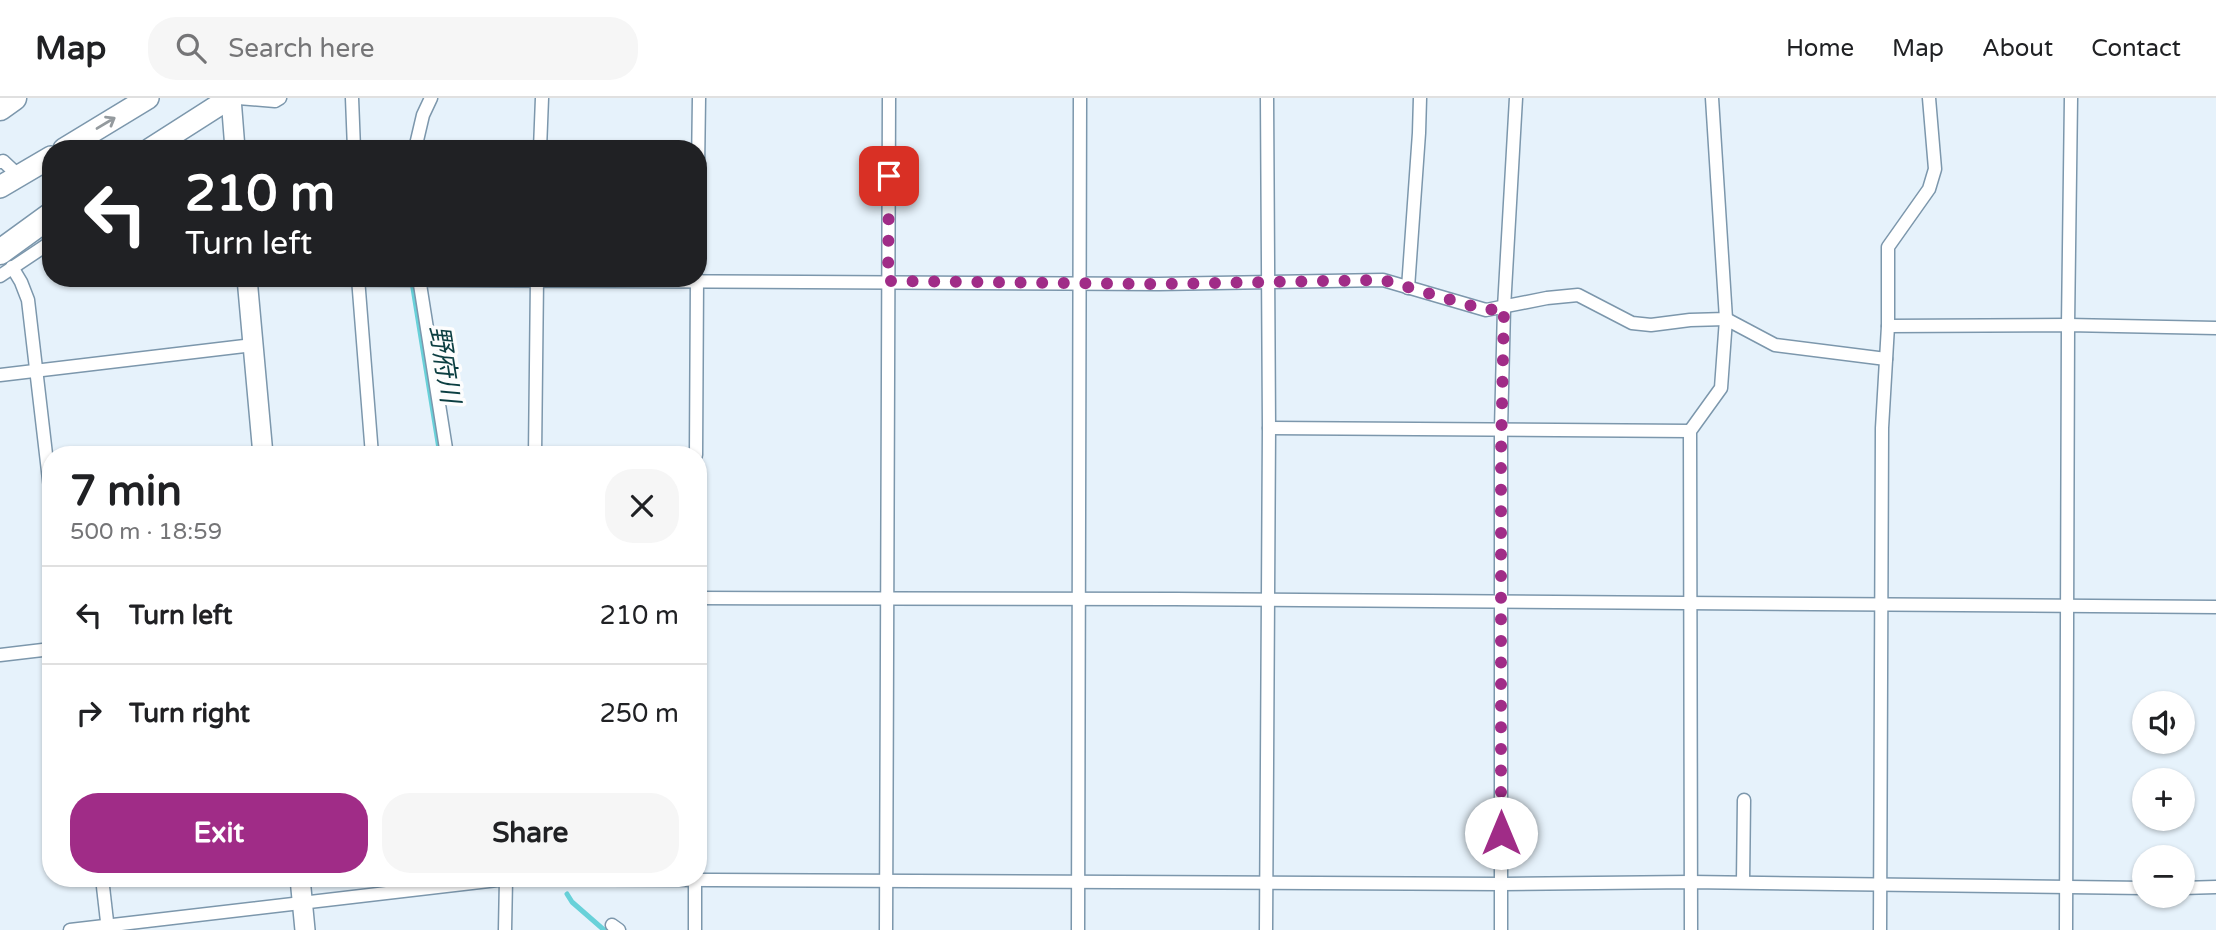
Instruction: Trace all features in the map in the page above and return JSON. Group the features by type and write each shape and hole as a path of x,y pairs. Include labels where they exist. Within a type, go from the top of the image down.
{"highway":[{"path":"0,108 14,98"},
{"path":"79,140 148,98"},
{"path":"164,140 230,98"},
{"path":"0,187 42,162"},
{"path":"0,240 42,218"},
{"path":"6,260 42,222"}],"main road":[{"path":"230,98 234,140"},
{"path":"248,287 262,446"},
{"path":"301,887 305,930"}],"street":[{"path":"238,98 275,101 280,98"},
{"path":"352,98 354,140"},
{"path":"417,140 423,115 431,98"},
{"path":"540,140 542,98"},
{"path":"698,140 699,98"},
{"path":"886,930 889,98"},
{"path":"1078,930 1080,98"},
{"path":"1266,930 1269,428 1267,98"},
{"path":"1408,288 1420,98"},
{"path":"1502,930 1501,429 1504,308 1516,98"},
{"path":"1691,930 1690,431 1721,388 1726,319 1712,98"},
{"path":"1880,930 1882,428 1888,326 1888,247 1929,189 1935,169 1929,98"},
{"path":"2066,930 2071,98"},
{"path":"174,140 189,124"},
{"path":"0,162 3,161 19,176"},
{"path":"0,276 6,260 42,246"},
{"path":"6,260 22,282 28,300 45,446"},
{"path":"707,280 1159,284 1383,280 1486,310 1546,298 1578,295 1632,323 1651,325 1726,319 1776,345 1886,359"},
{"path":"359,287 371,446"},
{"path":"416,287 445,446"},
{"path":"536,446 537,287"},
{"path":"696,446 697,287"},
{"path":"1888,326 2216,328"},
{"path":"0,375 253,345"},
{"path":"1269,428 1690,431"},
{"path":"707,598 1079,598 2216,607"},
{"path":"0,655 42,650"},
{"path":"1743,882 1744,800"},
{"path":"707,879 1502,884 1743,882 2132,888"},
{"path":"103,887 107,928"},
{"path":"70,930 107,928 435,887"},
{"path":"505,930 506,887"},
{"path":"695,887 695,930"},
{"path":"2195,888 2216,887"}],"waterway":[{"name":"野府川","path":"413,287 439,446"},
{"name":"野府川","path":"567,894 572,902 604,930"}],"route":[{"path":"889,176 888,281 1159,284 1383,280 1486,310 1504,308 1500,601 1501,833"}]}
